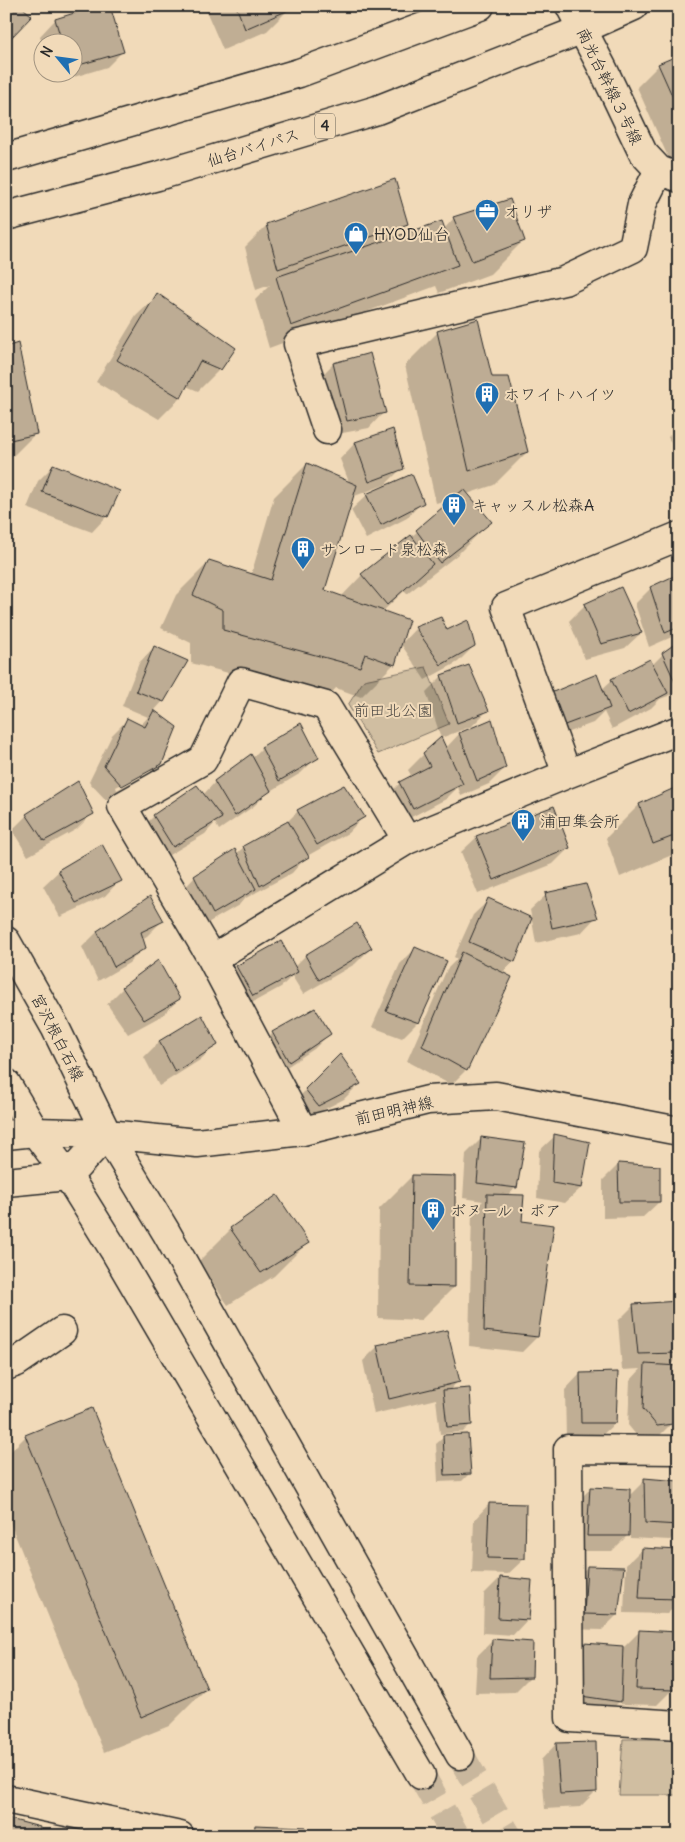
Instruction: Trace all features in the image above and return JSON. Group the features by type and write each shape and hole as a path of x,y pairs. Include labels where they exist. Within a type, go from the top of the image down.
{"main road":[{"path":"6,158 299,73 480,6"},
{"name":"仙台バイパス","path":"6,216 158,176 377,110 577,18 634,6"},
{"name":"南光台幹線３号線","path":"577,18 643,153 669,174"},
{"path":"327,430 298,344 564,281 633,248 642,204 669,174"},
{"path":"567,774 506,607 679,536"},
{"path":"302,1132 212,960 122,806 203,760 241,682 326,706 407,840"},
{"path":"212,960 407,840 679,730"},
{"name":"宮沢根白石線","path":"6,941 55,1027 107,1134 171,1241 460,1755"},
{"path":"6,1083 35,1132 68,1176 114,1250 420,1775"},
{"name":"前田明神線","path":"6,1135 35,1132 107,1134 197,1143 302,1132 428,1100 496,1096 679,1131"},
{"path":"6,1182 68,1176 107,1134"},
{"path":"6,1366 17,1362 62,1331"},
{"path":"679,1450 568,1449 570,1718 679,1725"},
{"path":"6,1799 180,1836"}],"green space":[{"name":"前田北公園","path":"426,667 449,724 378,754 348,705 364,680"},
{"path":"623,1739 679,1739 679,1795 619,1795"}],"building":[{"path":"6,6 21,6 32,16 10,39 6,36"},
{"path":"97,6 110,6 124,52 82,64 82,32 59,32 55,19"},
{"path":"236,6 290,6 291,9 245,29"},
{"path":"679,55 679,111 658,64"},
{"path":"395,179 408,224 278,269 266,224"},
{"path":"510,199 525,241 472,261 453,217"},
{"path":"442,221 458,265 291,326 276,277"},
{"path":"157,293 236,348 221,370 200,361 181,398 117,360"},
{"name":"ホワイトハイツ","path":"478,319 492,377 509,377 528,452 469,471 437,331"},
{"path":"18,343 37,434 6,441 6,347"},
{"path":"370,353 386,413 347,421 333,363"},
{"path":"393,429 404,469 369,482 355,442"},
{"name":"サンロード泉松森","path":"307,463 357,485 325,590 409,620 395,665 365,654 360,667 223,630 223,610 193,595 209,560 271,580"},
{"path":"53,464 120,491 108,517 42,492"},
{"path":"412,474 424,503 381,525 366,494"},
{"name":"キャッスル松森A","path":"464,489 492,522 440,563 416,530"},
{"path":"411,535 433,564 387,605 361,574"},
{"path":"676,575 679,584 679,627 665,633 650,587"},
{"path":"621,587 642,633 601,644 584,604"},
{"path":"441,617 447,630 468,620 475,646 441,665 415,627"},
{"path":"679,641 679,683 676,684 662,653"},
{"path":"154,646 188,661 164,702 136,691"},
{"path":"650,659 668,693 628,714 611,679"},
{"path":"469,665 489,711 457,723 441,675"},
{"path":"597,674 610,708 562,726 548,694"},
{"path":"154,710 177,727 162,764 122,786 104,766 127,718 145,727"},
{"path":"492,719 506,768 477,781 459,733"},
{"path":"301,723 319,758 279,781 261,747"},
{"path":"441,737 463,784 413,809 399,782 430,766 423,753"},
{"path":"251,754 271,791 235,816 214,781"},
{"path":"78,781 94,814 44,841 26,814"},
{"path":"197,785 222,818 173,847 153,815"},
{"path":"344,785 365,817 317,845 297,810"},
{"path":"679,786 679,834 653,844 639,804"},
{"name":"浦田集会所","path":"554,806 570,848 494,880 476,836"},
{"path":"288,821 309,857 260,886 243,846"},
{"path":"102,844 122,881 76,903 58,870"},
{"path":"235,849 256,889 213,914 194,876"},
{"path":"586,884 598,918 552,928 545,893"},
{"path":"150,896 164,921 141,932 146,948 114,967 97,931"},
{"path":"488,898 532,918 515,962 469,942"},
{"path":"357,923 372,948 319,980 305,955"},
{"path":"281,941 298,972 253,996 236,966"},
{"path":"415,947 447,961 419,1023 386,1011"},
{"path":"462,952 512,977 467,1071 422,1046"},
{"path":"158,960 180,999 144,1020 122,987"},
{"path":"315,1008 331,1034 289,1062 272,1032"},
{"path":"202,1015 218,1045 175,1072 159,1041"},
{"path":"340,1054 361,1084 318,1106 305,1089"},
{"path":"554,1134 590,1142 582,1188 552,1183"},
{"path":"481,1137 525,1143 517,1188 477,1183"},
{"path":"618,1163 660,1166 660,1202 619,1202"},
{"name":"ボヌール・ポア","path":"412,1175 455,1176 455,1287 410,1286"},
{"path":"487,1194 524,1195 522,1221 554,1225 538,1337 484,1331"},
{"path":"277,1195 309,1243 261,1273 230,1228"},
{"path":"679,1301 679,1353 638,1354 633,1304"},
{"path":"447,1330 460,1382 389,1399 377,1345"},
{"path":"645,1364 679,1366 679,1416 673,1424 657,1426 643,1409"},
{"path":"618,1372 616,1423 581,1423 580,1373"},
{"path":"470,1388 472,1425 447,1427 443,1390"},
{"path":"92,1408 207,1689 141,1717 25,1435"},
{"path":"468,1434 471,1474 445,1475 443,1435"},
{"path":"644,1478 679,1481 679,1525 645,1523"},
{"path":"590,1487 630,1489 629,1536 587,1536"},
{"path":"489,1503 526,1504 525,1559 487,1558"},
{"path":"642,1548 679,1550 679,1599 639,1598"},
{"path":"587,1566 624,1567 618,1615 584,1614"},
{"path":"500,1577 532,1580 529,1620 498,1618"},
{"path":"639,1630 679,1632 674,1690 636,1689"},
{"path":"492,1639 533,1642 532,1677 490,1678"},
{"path":"584,1643 623,1646 621,1702 581,1696"},
{"path":"596,1742 597,1792 560,1794 556,1743"},
{"path":"6,1818 40,1827 38,1836 6,1836"},
{"path":"255,1825 306,1827 305,1836 254,1836"}],"tunnel":[{"path":"460,1755 508,1836"},
{"path":"421,1775 456,1836"}],"place":[{"name":"オリザ","path":"487,232"},
{"name":"HYOD仙台","path":"356,255"},
{"name":"ホワイトハイツ","path":"487,415"},
{"name":"キャッスル松森A","path":"454,526"},
{"name":"サンロード泉松森","path":"303,570"},
{"name":"浦田集会所","path":"523,842"},
{"name":"ボヌール・ポア","path":"433,1231"}]}
